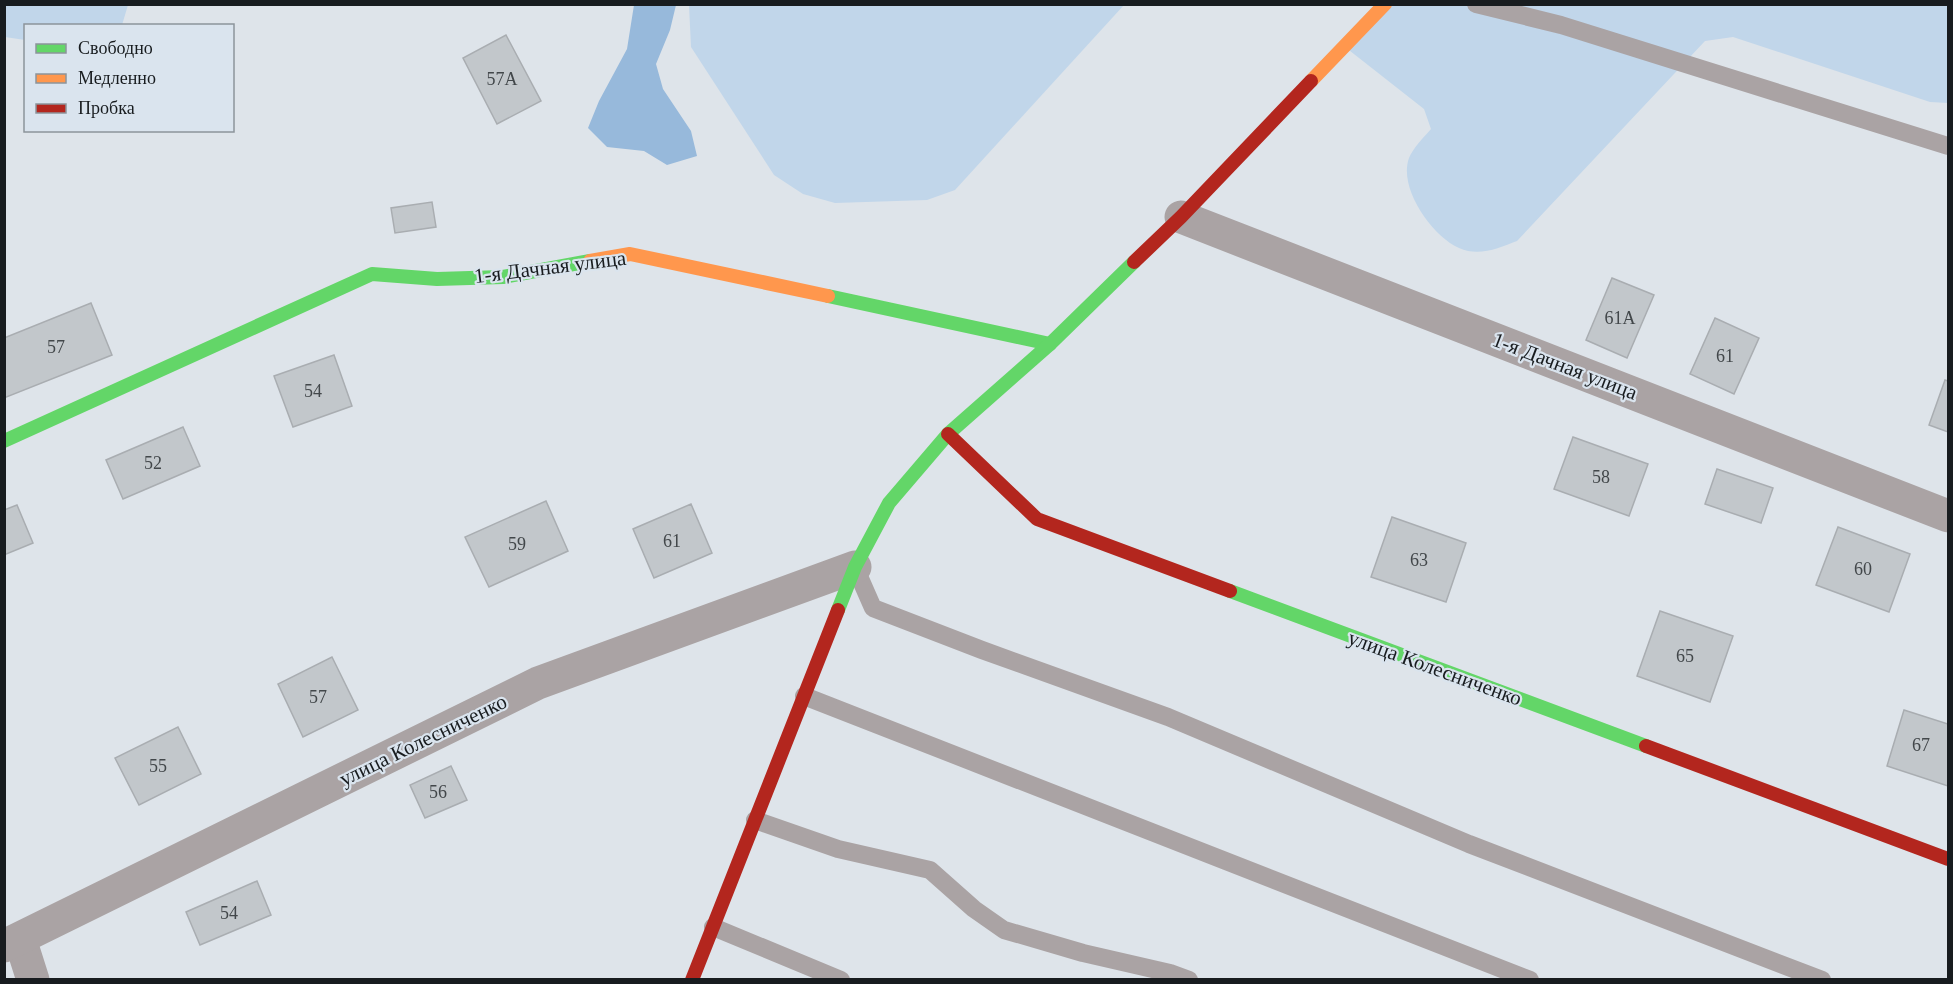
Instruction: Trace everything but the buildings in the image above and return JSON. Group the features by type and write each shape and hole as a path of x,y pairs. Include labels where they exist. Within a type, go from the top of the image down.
{"street":[{"path":"692,980 855,567 889,503 948,434 1050,344 1181,217 1385,4"},
{"name":"1-я Дачная улица","path":"1181,217 1948,516"},
{"name":"1-я Дачная улица","path":"4,441 372,274 437,279 503,277 630,254 1050,344"},
{"name":"улица Колесниченко","path":"948,434 1037,519 1948,860"},
{"name":"улица Колесниченко","path":"12,943 538,683 855,567"},
{"path":"12,943 33,980"}],"lane":[{"path":"1476,4 1561,25 1948,146"},
{"path":"855,567 873,608 1168,717 1469,844 1822,980"},
{"path":"804,696 1530,980"},
{"path":"755,819 838,849 930,870 974,909 1004,930 1083,953 1170,973 1189,980"},
{"path":"713,927 841,980"}],"shaded area":[{"path":"5,4 128,5 122,24 24,24 24,40 5,37"},
{"path":"689,4 1124,5 955,190 927,200 835,203 803,194 774,175 691,47"},
{"path":"1385,5 1948,5 1948,103 1930,102 1733,37 1705,41 1517,241 1481,252 1466,251 1449,242 1428,222 1408,183 1409,158 1431,129 1424,109 1345,47"}],"water":[{"path":"634,5 676,5 670,30 656,64 663,89 691,131 697,156 667,165 644,151 607,147 588,128 599,101 627,49"}],"traffic: fast":[{"path":"4,441 372,274 437,279 503,277 590,261"},
{"path":"838,610 855,567 889,503 948,434 1050,344 1134,262"},
{"path":"828,296 1050,344"},
{"path":"1230,591 1646,746"}],"traffic: slow":[{"path":"1311,81 1385,4"},
{"path":"590,261 630,254 828,296"}],"traffic: jam":[{"path":"1134,262 1181,217 1311,81"},
{"path":"948,434 1037,519 1230,591"},
{"path":"692,980 838,610"},
{"path":"1646,746 1948,859"}]}
